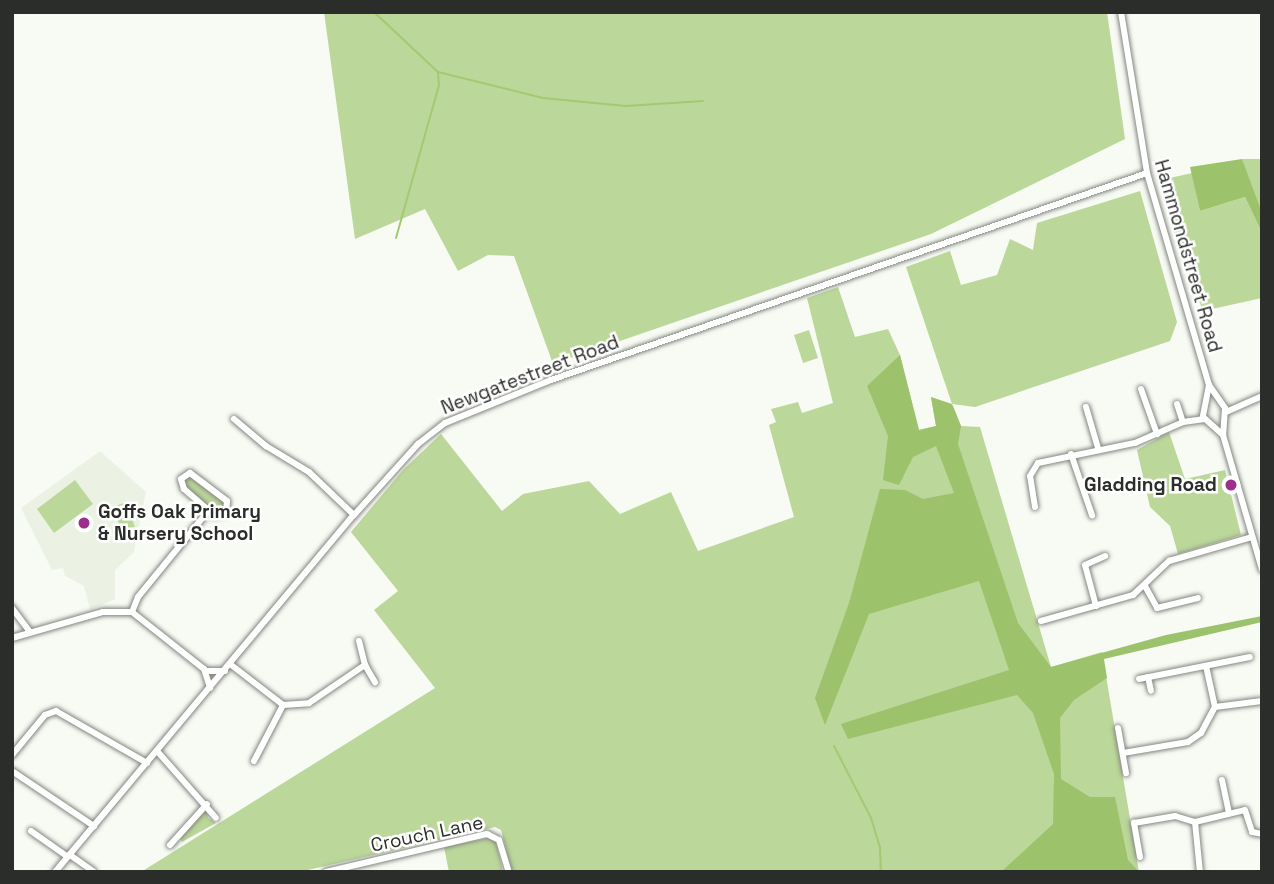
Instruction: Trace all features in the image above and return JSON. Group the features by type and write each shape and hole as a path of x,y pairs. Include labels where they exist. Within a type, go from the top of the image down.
{"street":[{"name":"Hammondstreet Road","path":"1121,12 1147,173 1209,385 1216,400"},
{"name":"Newgatestreet Road","path":"55,872 354,515 418,444 455,416 1147,173"},
{"name":"Hammondstreet Road","path":"1204,416 1209,385"},
{"path":"1141,389 1157,434"},
{"path":"1262,396 1236,405 1226,412 1222,420 1223,435 1262,569"},
{"path":"1208,401 1216,400 1223,404 1236,405"},
{"path":"1177,404 1183,422"},
{"path":"1223,404 1226,412"},
{"path":"1086,407 1098,448"},
{"path":"1035,507 1030,480 1034,465 1098,448 1136,443 1183,422 1204,416 1223,435"},
{"path":"234,419 266,446 304,468 354,515"},
{"path":"1213,423 1222,420"},
{"path":"1071,454 1092,515"},
{"path":"195,474 228,504 223,515 209,510 184,489 184,475 195,474"},
{"path":"132,612 138,597 209,510"},
{"path":"1041,621 1133,595 1173,559 1252,537"},
{"path":"1096,606 1085,565 1105,556"},
{"path":"1145,586 1157,608 1198,597"},
{"path":"12,608 30,632"},
{"path":"12,638 103,612 132,612 206,671 210,688"},
{"path":"359,641 365,665 376,682"},
{"path":"1139,679 1250,657"},
{"path":"230,664 283,705 309,704 365,665"},
{"path":"1122,753 1193,740 1215,707 1206,666"},
{"path":"206,671 225,671"},
{"path":"1148,677 1151,691"},
{"path":"1215,707 1262,702"},
{"path":"254,761 283,705"},
{"path":"12,755 45,715 57,710 147,763"},
{"path":"1118,728 1126,773"},
{"path":"157,751 207,804 216,818"},
{"path":"12,771 94,827"},
{"path":"1222,780 1229,813"},
{"path":"170,845 207,804"},
{"path":"1134,823 1175,816 1195,822 1229,813 1248,812 1252,832 1262,834"},
{"path":"1132,813 1139,857"},
{"path":"1195,822 1200,872"},
{"path":"31,831 94,872"},
{"name":"Crouch Lane","path":"326,872 488,834 499,840 509,872"}],"shaded area":[{"name":"Goffs Oak Primary & Nursery School","path":"100,451 146,492 134,552 115,570 115,599 90,610 84,586 65,576 63,568 52,570 21,508"}],"green space":[{"path":"324,12 1107,12 1125,139 931,234 553,364 514,256 488,255 458,271 425,209 355,239"},
{"path":"1242,159 1262,159 1262,213 1250,188"},
{"path":"1242,159 1262,213 1262,233 1245,197 1200,211 1190,167"},
{"path":"1192,173 1200,211 1245,197 1262,233 1262,298 1203,311 1179,249 1161,180"},
{"path":"1140,191 1177,322 1170,341 975,407 952,404 906,267 950,251 961,285 997,275 1010,239 1033,250 1037,223"},
{"path":"838,287 855,337 888,329 900,355 919,430 936,426 931,397 953,406 961,426 980,427 1051,667 1102,652 1139,872 512,872 501,830 495,827 299,872 141,872 435,688 374,610 398,591 351,532 403,470 441,434 502,511 523,494 589,481 620,514 671,492 698,551 794,517 769,425 776,422 771,409 798,402 802,413 833,403 807,298"},
{"path":"809,330 818,358 803,363 794,335"},
{"path":"900,355 919,430 936,426 931,397 952,404 961,426 958,444 1018,623 1051,667 1166,635 1262,616 1262,622 1104,659 1107,678 1074,700 1060,718 1061,779 1090,797 1115,797 1128,860 1139,872 1001,872 1053,824 1054,774 1033,713 1017,695 848,739 841,724 1009,670 979,581 869,614 825,725 815,698 849,603 880,489 905,490 923,499 954,493 936,446 913,457 899,485 883,480 888,436 867,386"},
{"path":"1169,432 1185,479 1225,470 1241,535 1178,554 1170,526 1150,507 1137,450"},
{"path":"191,476 224,502 222,512 214,512 186,487 185,479"},
{"path":"75,480 93,504 54,533 37,509"},
{"path":"126,502 135,527 122,532 113,507"},
{"path":"206,809 208,818 216,823 182,842 180,839"},
{"path":"488,838 496,842 503,872 449,872 444,847"}],"waterway":[{"path":"374,12 438,72 543,98 626,106 703,101"},
{"path":"396,238 439,85 438,73"},
{"path":"834,746 871,818 880,848 881,872"}],"place":[{"name":"Gladding Road","path":"1231,485"},
{"name":"Goffs Oak Primary & Nursery School","path":"84,523"}]}
